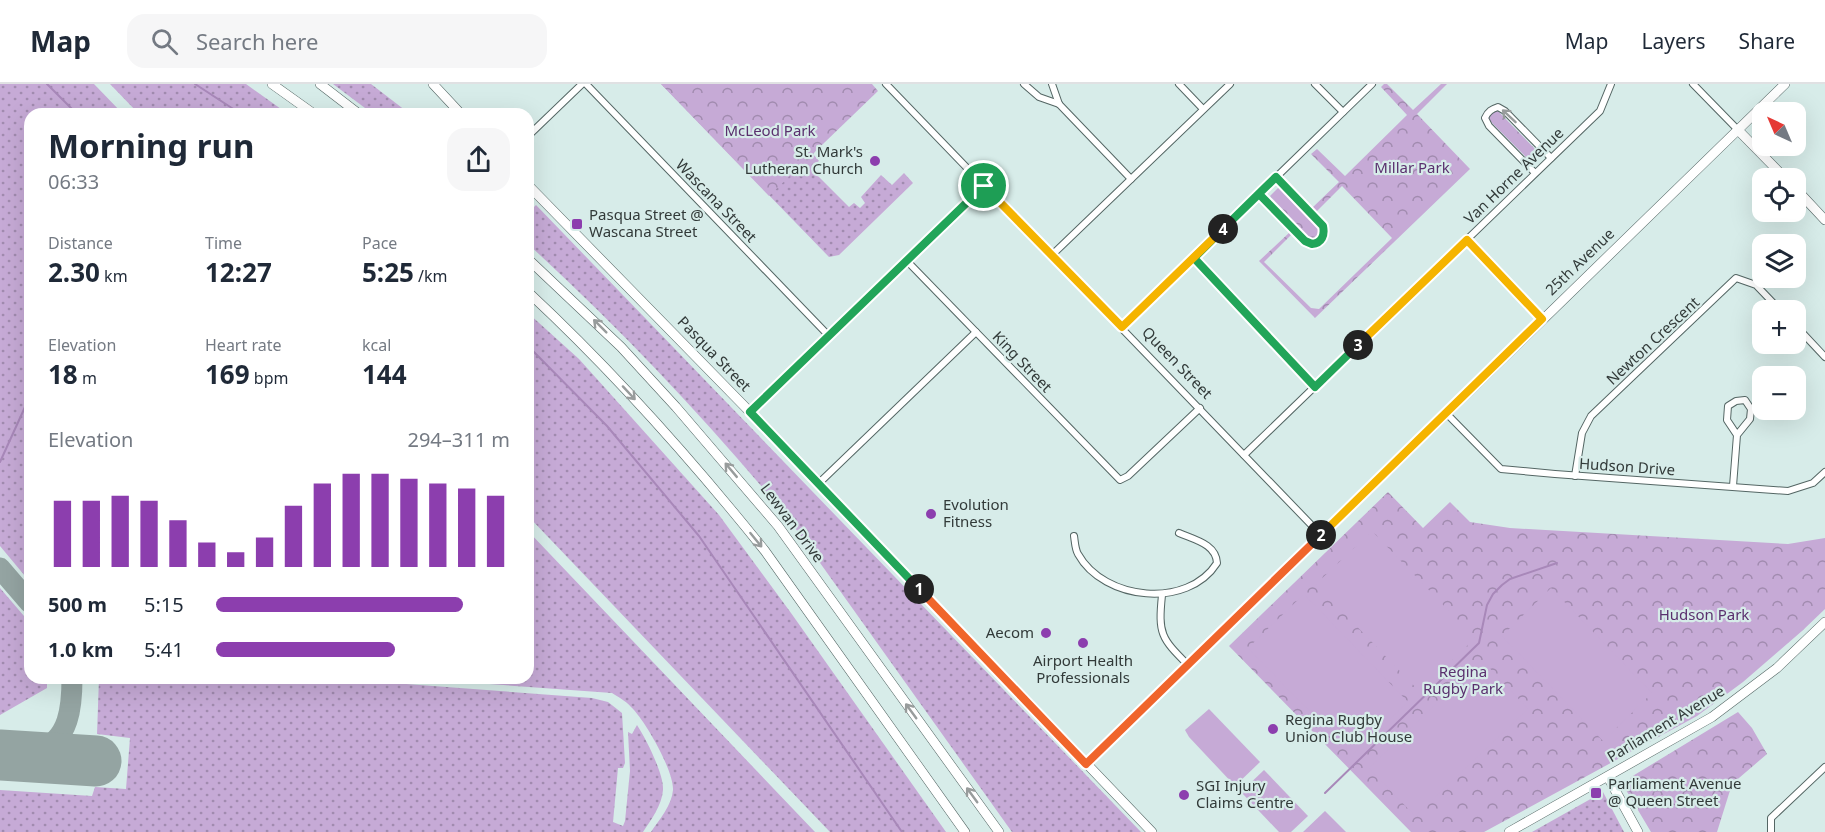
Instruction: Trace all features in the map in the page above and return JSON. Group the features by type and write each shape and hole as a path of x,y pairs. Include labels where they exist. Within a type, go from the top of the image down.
{"street":[{"path":"272,84 306,108"},
{"path":"320,84 351,108"},
{"path":"433,84 455,108"},
{"name":"Wascana Street","path":"534,130 584,84 828,335"},
{"name":"Queen Street","path":"886,84 1321,535"},
{"path":"1024,84 1039,97 1059,104"},
{"path":"1052,84 1059,104 1131,179"},
{"path":"1179,84 1203,110"},
{"path":"1052,255 1230,84"},
{"path":"1315,84 1343,112"},
{"path":"1122,327 1372,84"},
{"name":"Van Horne Avenue","path":"1244,455 1600,111 1611,84"},
{"path":"1693,84 1775,168"},
{"name":"25th Avenue","path":"1086,764 1785,84"},
{"path":"1535,173 1489,126 1485,118 1492,109 1498,107 1505,111 1551,158"},
{"path":"1259,194 1305,241 1317,244 1322,238 1323,226 1276,177"},
{"path":"750,412 984,186"},
{"name":"Pasqua Street","path":"534,191 750,412 1152,832"},
{"path":"1806,200 1825,220"},
{"path":"1467,240 1542,319"},
{"path":"1194,258 1315,387"},
{"name":"King Street","path":"906,260 1120,480 1128,476 1200,408"},
{"name":"Lewvan Drive","path":"534,265 621,347 713,448 771,518 999,832"},
{"name":"Newton Crescent","path":"1575,476 1582,433 1591,416 1736,278 1756,285 1770,300"},
{"path":"534,298 602,364 734,512 765,551 964,830"},
{"path":"818,484 976,332"},
{"path":"1806,337 1825,357"},
{"path":"1733,486 1737,435 1750,419 1751,409 1745,400 1736,401 1728,406 1727,420 1737,435"},
{"name":"Hudson Drive","path":"1446,412 1501,469 1788,491 1813,483 1825,472"},
{"path":"1074,536 1076,552 1093,572 1106,581 1127,590 1162,595 1188,587 1203,579 1217,563 1217,554 1211,547 1179,533"},
{"path":"1162,595 1160,615 1162,635 1167,644 1188,665"},
{"name":"Parliament Avenue","path":"1509,832 1716,714 1778,668 1825,622"},
{"path":"1771,832 1772,818 1825,766"},
{"path":"1608,777 1638,832"}],"green space":[{"path":"0,84 94,84 117,108 24,108 24,575 0,546"},
{"path":"110,84 246,84 280,108 133,108"},
{"path":"333,84 371,84 402,108 365,108"},
{"name":"McLeod Park","path":"661,84 872,84 813,154 819,161 811,169 849,207 854,203 860,208 865,203 861,197 881,175 892,185 904,173 913,183 839,255 829,257"},
{"name":"McLeod Park","path":"661,84 872,84 878,91 769,196"},
{"name":"Millar Park","path":"1387,84 1413,110 1441,84 1447,84 1417,114 1470,169 1315,318 1259,261 1290,232 1292,234 1264,262 1311,308 1319,309 1392,238 1342,186 1316,212 1312,208 1339,182 1311,154 1317,149 1345,176 1407,115 1381,87"},
{"path":"1498,111 1539,153 1537,160 1529,160 1489,120 1489,114"},
{"path":"1279,187 1320,230 1318,237 1310,238 1270,196"},
{"path":"536,205 1141,832 1012,832 788,518 663,376 534,250 534,207"},
{"path":"534,318 579,359 719,515 946,832 830,832 534,522"},
{"name":"Regina Rugby Park","path":"1388,492 1423,528 1450,502 1470,522 1510,528 1788,544 1825,538 1825,609 1743,682 1697,716 1484,832 1411,832 1229,646"},
{"path":"1372,531 1475,638 1420,692 1316,584"},
{"path":"534,537 815,832 651,832 665,812 672,796 669,771 644,723 629,705 612,693 488,684 534,684"},
{"path":"0,588 24,616 24,684 47,684 47,688 0,715"},
{"path":"1551,588 1652,693 1603,741 1502,636"},
{"path":"1304,594 1408,702 1352,755 1248,648"},
{"path":"1482,660 1528,709 1415,816 1369,768"},
{"path":"99,684 406,684 592,698 608,702 622,713 625,763 623,768 618,768 613,822 623,826 625,821 630,771 628,732 632,734 637,725 658,766 663,790 656,812 643,832 0,832 0,790 92,796 95,787 126,789 130,738 97,734"},
{"path":"1209,709 1260,762 1235,786 1185,730"},
{"path":"1738,712 1752,728 1767,754 1732,784 1717,832 1651,832 1626,790 1631,777"},
{"path":"1264,770 1308,816 1291,832 1279,832 1241,792"},
{"path":"1603,792 1624,832 1532,832"},
{"path":"1325,811 1346,832 1303,832"}],"waterway":[{"path":"47,84 71,108"},
{"path":"195,84 232,108"},
{"path":"534,352 607,426 699,536 902,832"},
{"path":"0,462 24,409"},
{"path":"1325,793 1479,643 1487,605 1502,585 1510,579 1557,563"}],"taxiway":[{"path":"0,568 24,596"},
{"path":"0,753 38,750 57,739 70,710 72,684"}],"runway":[{"path":"0,755 96,761"}],"place":[{"name":"St. Mark's Lutheran Church","path":"875,161"},
{"name":"Pasqua Street @ Wascana Street","path":"577,224"},
{"name":"Evolution Fitness","path":"931,514"},
{"name":"Aecom","path":"1046,633"},
{"name":"Airport Health Professionals","path":"1083,643"},
{"name":"Regina Rugby Union Club House","path":"1273,729"},
{"name":"Parliament Avenue @ Queen Street","path":"1596,793"},
{"name":"SGI Injury Claims Centre","path":"1184,795"}],"route":[{"path":"984,186 750,412 1086,764 1542,319 1467,240 1315,387 1194,258 1240,212 1276,177 1323,226 1324,232 1317,244 1305,241 1259,194 1122,327 984,186"}],"park label":[{"name":"Hudson Park","path":"1704,615"}]}
